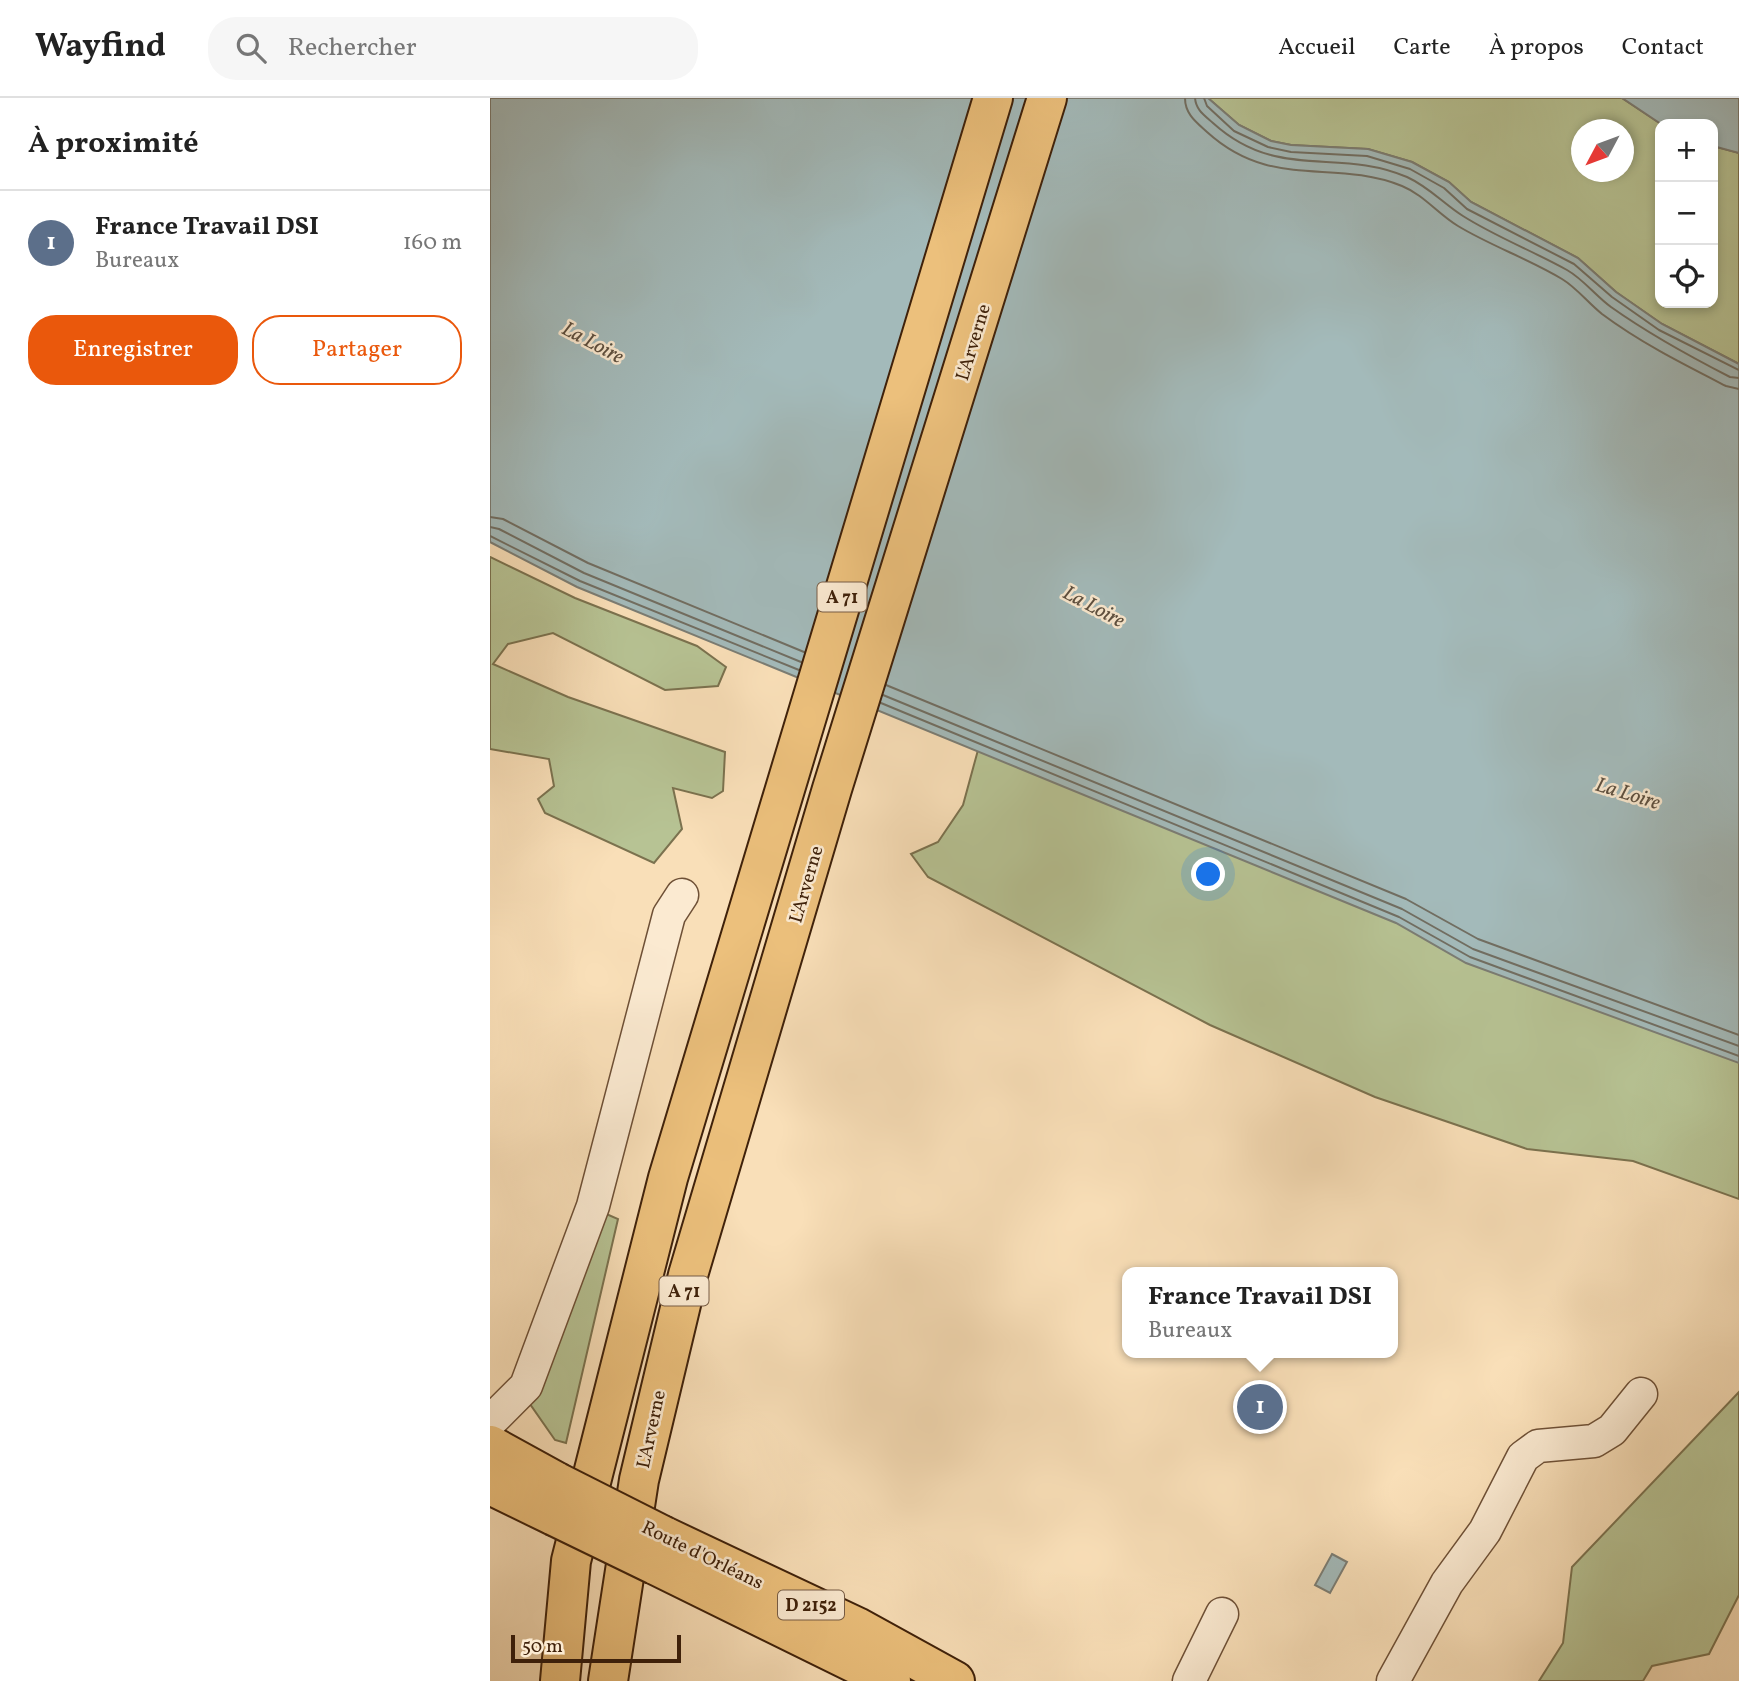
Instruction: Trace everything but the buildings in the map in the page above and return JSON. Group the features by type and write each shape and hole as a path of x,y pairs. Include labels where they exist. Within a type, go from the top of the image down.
{"main road":[{"name":"A 71","path":"560,1681 572,1561 668,1178 993,98"},
{"name":"L'Arverne","path":"615,1671 639,1480 666,1358 705,1216 790,940 832,789 1047,98"},
{"name":"Route d'Orléans","path":"490,1445 556,1499 659,1550 856,1627 955,1681"},
{"name":"Route d'Orléans","path":"500,1496 556,1499"},
{"name":"Route d'Orléans","path":"659,1550 839,1666 891,1681"},
{"path":"536,1681 541,1640 572,1561"}],"lane":[{"path":"490,1422 526,1386 593,1206 669,915 682,895"},
{"path":"1393,1681 1447,1583 1485,1531 1523,1457 1538,1446 1594,1441 1612,1430 1641,1394"},
{"path":"1189,1681 1223,1614"}],"green space":[{"path":"1208,98 1622,98 1655,120 1655,308 1718,308 1718,147 1739,153 1739,364 1662,324 1616,292 1578,258 1471,202 1449,182 1412,162 1368,149 1291,145 1271,141 1239,125"},
{"path":"490,557 575,598 697,646 726,667 718,686 665,690 553,633 508,644 493,664 568,697 725,752 723,791 712,798 673,788 682,829 654,863 545,813 538,799 554,786 549,759 490,749"},
{"path":"981,739 1739,1054 1739,1199 1633,1161 1527,1149 1375,1097 1210,1025 928,877 911,854 938,842 963,805"},
{"path":"604,1213 618,1219 566,1443 555,1440 530,1404"},
{"path":"1739,1392 1739,1595 1709,1654 1652,1666 1643,1681 1539,1681 1563,1643 1572,1567"}],"water":[{"name":"La Loire","path":"490,98 1208,98 1239,125 1271,141 1291,145 1368,149 1412,162 1449,182 1471,202 1578,258 1616,292 1662,324 1739,364 1739,1063 1466,963 1396,923 577,587 490,542"},
{"path":"1622,98 1739,98 1739,153 1718,147 1718,119 1655,120"},
{"path":"1332,1554 1347,1562 1330,1593 1315,1585"}],"place":[{"name":"France Travail DSI","path":"1260,1407"}]}
